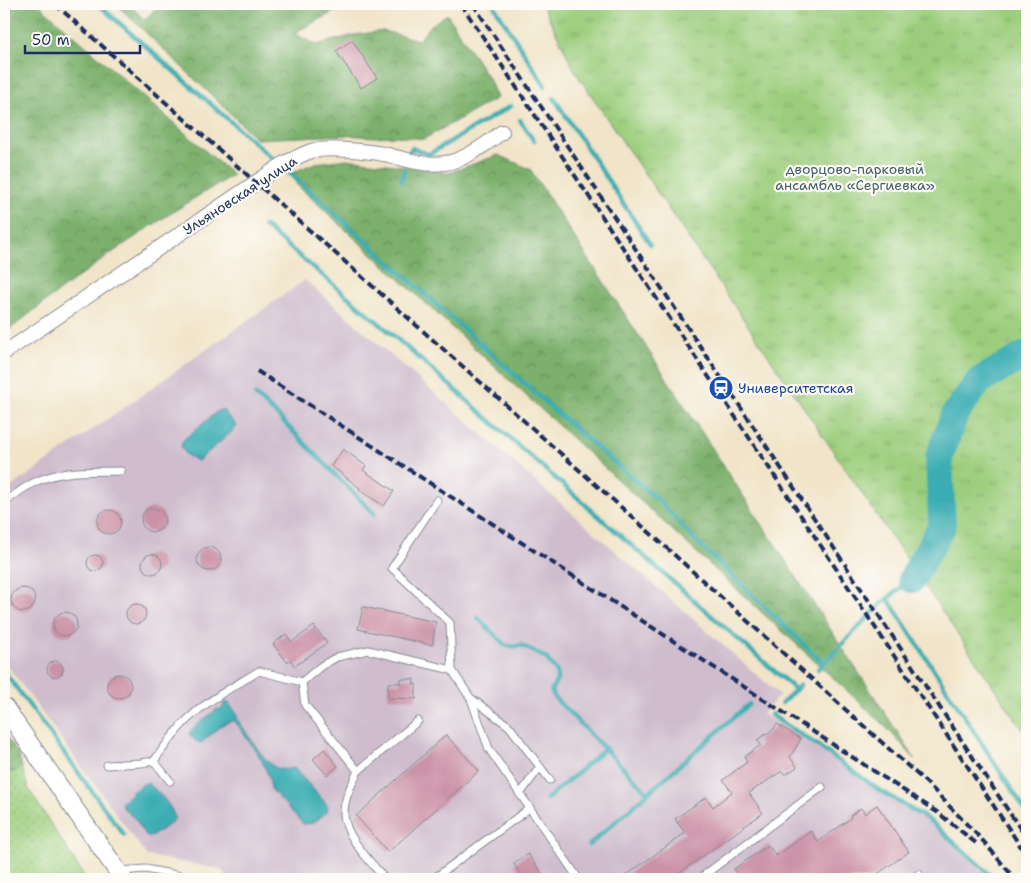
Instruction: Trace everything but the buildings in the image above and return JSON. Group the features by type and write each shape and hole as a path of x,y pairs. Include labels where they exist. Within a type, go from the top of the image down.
{"street":[{"name":"Ульяновская улица","path":"4,353 286,162 312,151 349,150 384,154 410,162 447,163 482,148 502,132"},
{"path":"4,707 121,875"}],"lane":[{"path":"4,502 32,483 50,476 67,472 121,471"},
{"path":"437,500 392,568 450,623 452,670 471,699 489,750 578,878"},
{"path":"302,682 321,666 337,657 368,650 452,670"},
{"path":"107,765 154,761 176,731 198,711 259,671 302,682"},
{"path":"302,682 305,705 358,771"},
{"path":"471,699 509,726 550,780"},
{"path":"385,879 353,838 347,827 344,813 347,797 358,771 418,721"},
{"path":"154,761 170,782"},
{"path":"520,794 540,767"},
{"path":"699,879 822,787"},
{"path":"433,879 530,808"},
{"path":"121,875 146,869 181,876 184,879"},
{"path":"913,879 920,874"}],"shaded area":[{"path":"305,280 780,695 762,714 802,736 874,789 927,821 947,837 989,879 229,879 220,869 147,856 4,661 4,492"}],"green space":[{"path":"4,4 38,4 233,175 116,250 4,334"},
{"path":"116,4 129,4 145,20 159,4 346,4 294,33 316,45 354,35 383,31 419,40 430,26 447,14 490,81 497,98 424,139 396,136 347,135 257,139"},
{"name":"дворцово-парковый ансамбль «Сергиевка»","path":"542,4 1027,4 1027,736 576,73"},
{"path":"498,155 530,169 915,759 882,723 297,185 291,173 315,163 347,159 449,173"},
{"path":"4,734 19,756 28,788 86,879 4,879"},
{"path":"4,734 19,756 21,767 14,772 4,770"}],"water":[{"path":"219,410 223,410 237,427 198,461 186,455 181,446 183,440"},
{"path":"228,702 266,759 278,768 294,768 328,806 327,812 313,823 303,824 271,789 269,777 261,759 235,721 222,725 201,743 192,738 189,733 195,726 217,709 219,710 224,706 223,703"},
{"path":"145,783 148,783 164,799 171,808 175,818 151,837 141,830 137,821 124,809 121,803"}],"waterway":[{"path":"493,4 545,86"},
{"path":"99,5 274,160"},
{"path":"554,98 650,244"},
{"path":"408,154 412,148 429,154 511,106"},
{"path":"520,120 534,141"},
{"path":"285,169 581,434 660,502 692,537 823,663"},
{"path":"401,181 405,170"},
{"path":"264,226 387,330 796,690"},
{"path":"912,579 942,526 939,457 955,414 979,381 1027,354"},
{"path":"255,395 374,514"},
{"path":"818,669 883,602 912,579"},
{"path":"888,599 1027,813"},
{"path":"478,618 505,645 513,647 521,645 546,658 557,672 557,680 551,691 555,698 648,793"},
{"path":"4,671 124,835"},
{"path":"782,703 800,685"},
{"path":"589,845 749,704"},
{"path":"773,714 771,715 817,745 879,790 929,820 995,879"},
{"path":"547,799 606,748"}],"railway":[{"path":"55,4 649,532 929,785 984,842 1015,879"},
{"path":"461,4 1027,856"},
{"path":"473,4 1027,839"},
{"path":"257,371 937,812 976,843"}],"place":[{"name":"Университетская","path":"721,388"}]}
